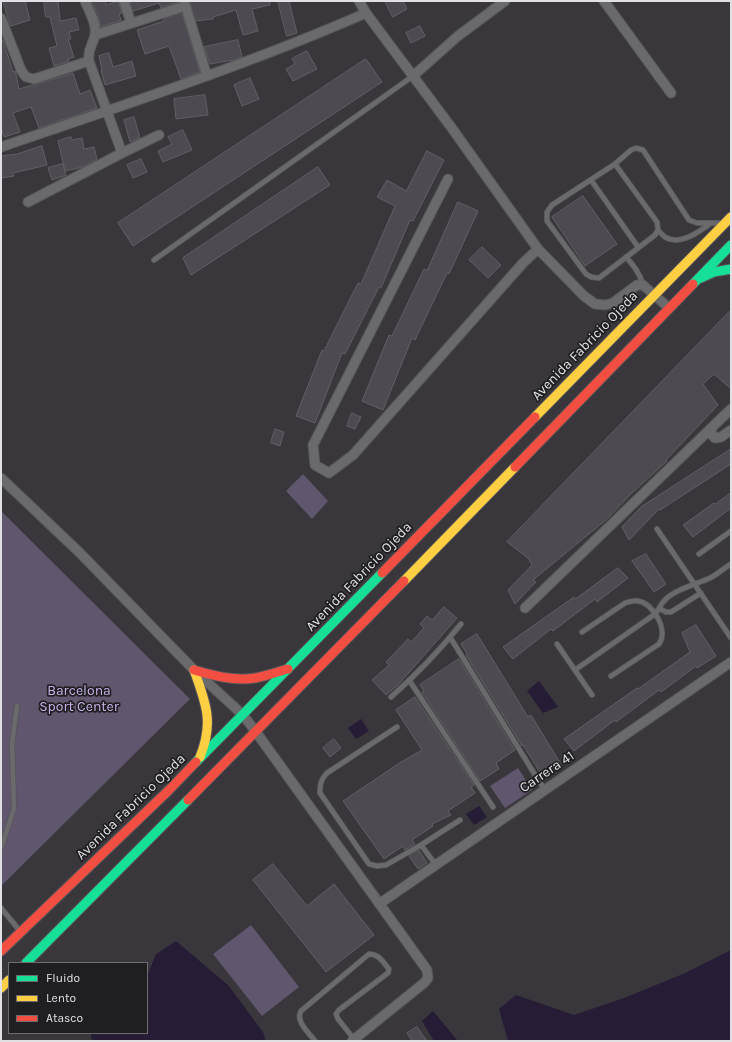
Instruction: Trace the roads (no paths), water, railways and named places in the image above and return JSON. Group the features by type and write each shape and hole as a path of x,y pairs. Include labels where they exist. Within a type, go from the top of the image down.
{"street":[{"path":"85,1 94,23 95,35 89,50 89,61 122,153"},
{"path":"124,1 131,24"},
{"path":"358,1 538,249 584,296 596,304 605,305 613,303 634,286 643,284 669,308"},
{"path":"413,76 458,36 505,1"},
{"path":"604,1 671,93"},
{"path":"95,35 131,24 185,4 207,76"},
{"path":"1,147 207,76 366,13"},
{"path":"1,18 21,70 26,77 34,79 89,61"},
{"path":"28,202 159,135"},
{"path":"448,179 313,445 315,465 330,473 353,455 523,263 538,249"},
{"name":"Avenida Fabricio Ojeda","path":"1,952 197,762 729,220"},
{"path":"27,962 256,732 731,245"},
{"path":"698,279 714,272 731,269"},
{"path":"525,608 731,409"},
{"path":"711,428 712,435 715,438 721,437 731,430"},
{"path":"1,478 79,552 194,670 243,715 427,970 428,978 424,983 353,1040"},
{"name":"Carrera 41","path":"379,904 731,662"},
{"path":"194,670 213,676 255,678 288,669"},
{"path":"194,670 206,704 208,721 204,748 197,762"}],"lane":[{"path":"154,260 413,76"},
{"path":"658,230 655,235 599,278 591,278 586,274 547,221 547,212 552,205 615,164 631,150 636,148 643,150 689,220 698,224 711,224 729,220"},
{"path":"615,164 657,222 658,230 665,237 673,240 685,239 711,224"},
{"path":"591,180 638,247"},
{"path":"626,257 635,267 643,284"},
{"path":"657,529 731,638"},
{"path":"700,554 731,531"},
{"path":"575,670 655,614 668,597 684,588 695,585 713,576 731,564"},
{"path":"660,609 666,612 671,612 701,594"},
{"path":"582,632 625,603 632,601 644,603 655,614 662,627 664,634 663,639 659,644 611,676"},
{"path":"390,697 410,680 461,624"},
{"path":"450,637 540,783 546,790"},
{"path":"557,644 592,695"},
{"path":"410,680 492,807"},
{"path":"1,848 14,809 12,743 17,706"},
{"path":"397,727 327,773 320,786 320,793 369,864 377,866 386,865 460,820"},
{"path":"421,845 436,865"},
{"path":"1,908 21,932"},
{"path":"315,1041 300,1020 299,1014 301,1011 369,954 375,954 378,955 389,969 388,973 339,1010 336,1014 353,1040"}],"park label":[{"name":"Barcelona Sport Center","path":"79,700"}]}
